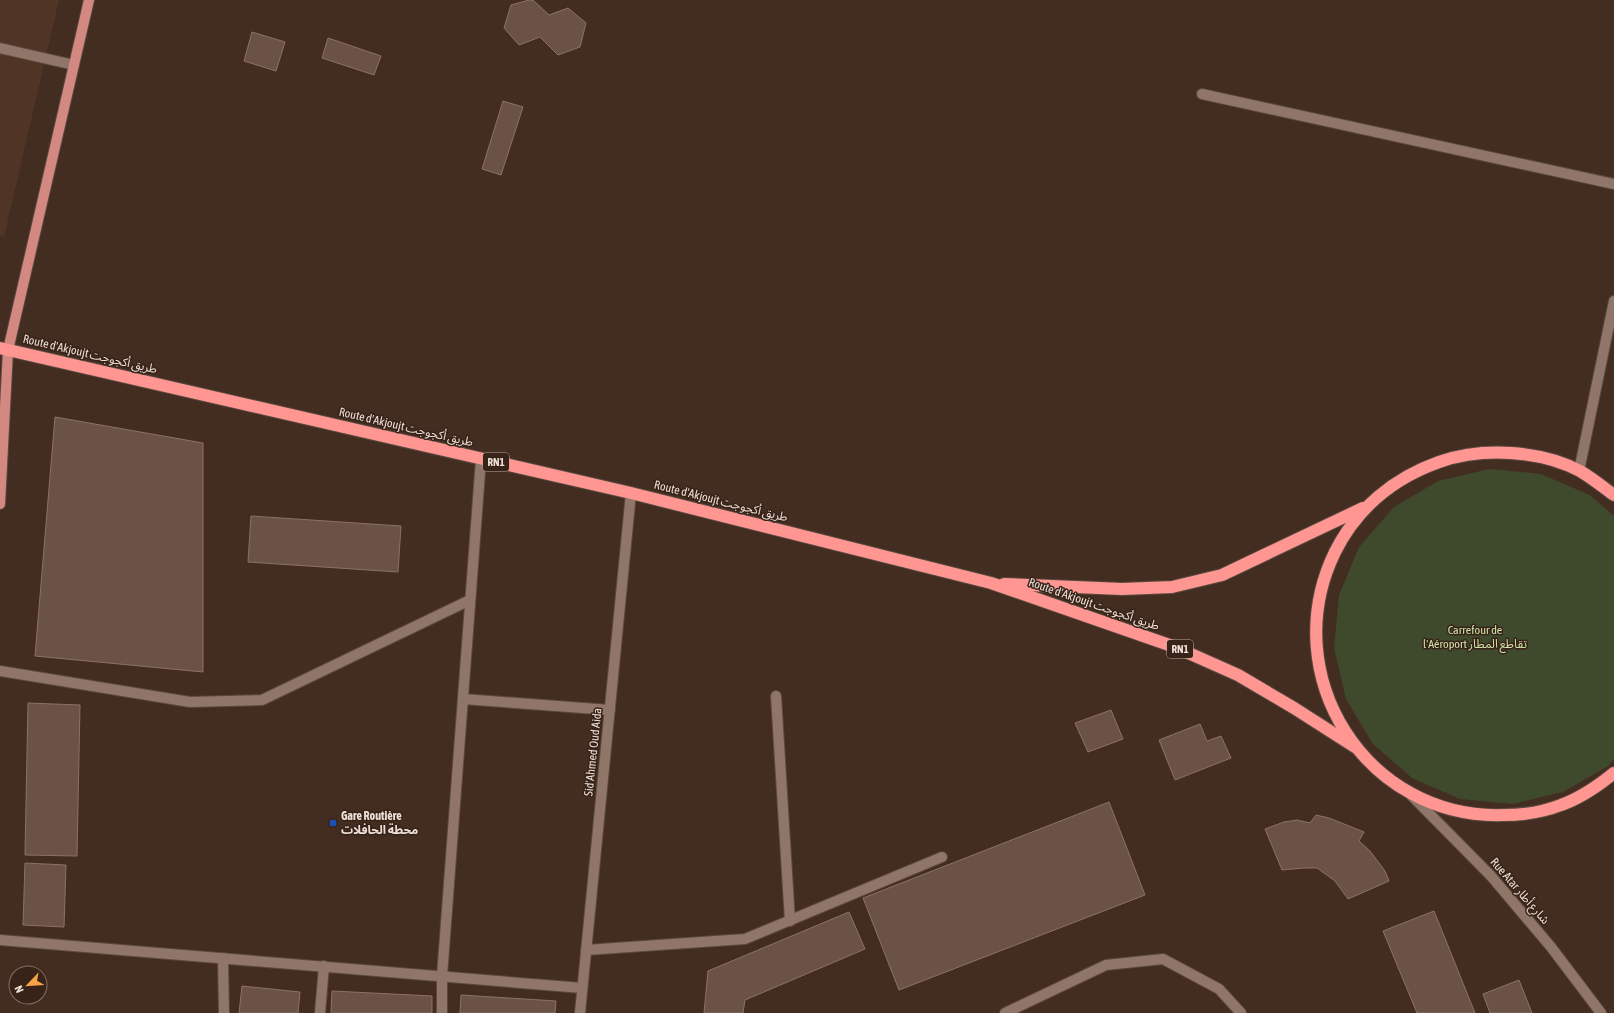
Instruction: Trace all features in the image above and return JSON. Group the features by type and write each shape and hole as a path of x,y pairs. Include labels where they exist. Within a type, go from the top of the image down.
{"highway":[{"name":"Route d'Akjoujt طريق أكجوجت","path":"4,349 631,494 991,583 1189,653 1238,675 1294,708 1355,747"},
{"path":"1614,495 1579,471 1537,456 1496,452 1456,456 1418,469 1384,490 1366,507 1343,536 1326,570 1317,606 1315,643 1321,680 1335,716 1355,747 1381,774 1411,795 1447,809 1477,815 1523,814 1561,806 1595,788 1614,773"},
{"name":"Route d'Akjoujt طريق أكجوجت","path":"991,583 1122,589 1172,587 1222,575 1366,507"}],"main road":[{"path":"0,504 4,349 89,0"}],"street":[{"path":"0,48 74,65"},
{"path":"1202,94 1614,184"},
{"path":"1579,471 1614,302"},
{"path":"442,1013 442,976 481,459"},
{"name":"Sid'Ahmed Oud Aida","path":"580,1013 631,494"},
{"path":"0,671 190,702 262,700 470,600"},
{"path":"776,696 790,921"},
{"path":"463,700 610,710"},
{"name":"Rue Atar شارع أطار","path":"1411,795 1491,876 1552,947 1601,1013"},
{"path":"586,950 745,939 942,857"},
{"path":"0,940 582,988"},
{"path":"223,958 224,1013"},
{"path":"1005,1013 1106,965 1163,959 1218,989 1241,1013"},
{"path":"320,1013 324,966"}],"shaded area":[{"path":"0,0 59,0 4,237 0,236"}],"green space":[{"name":"Carrefour de l'Aéroport تقاطع المطار","path":"1489,469 1541,474 1590,495 1614,516 1614,759 1608,766 1563,792 1512,804 1460,799 1412,778 1373,744 1346,699 1334,648 1339,595 1359,547 1394,507 1438,481"}],"building":[{"path":"533,0 549,15 568,8 586,23 580,47 558,55 540,37 519,45 504,28 511,5"},
{"path":"252,32 285,42 276,71 244,61"},
{"path":"328,38 381,56 374,75 322,58"},
{"path":"503,101 523,107 501,175 482,169"},
{"path":"55,417 203,443 203,672 35,656"},
{"path":"251,516 401,526 398,572 248,562"},
{"path":"28,703 80,705 77,856 25,855"},
{"path":"1111,710 1123,739 1088,752 1075,723"},
{"path":"1200,724 1207,741 1221,736 1231,758 1175,780 1159,740"},
{"path":"1109,802 1145,895 899,990 863,898"},
{"path":"1316,815 1329,818 1364,832 1359,841 1370,851 1385,871 1389,881 1348,899 1335,881 1317,868 1282,870 1265,829 1284,822 1297,820 1310,823"},
{"path":"25,863 66,865 64,927 23,925"},
{"path":"1434,911 1475,1013 1417,1013 1383,931"},
{"path":"849,912 865,949 745,1000 743,1013 704,1013 708,971"},
{"path":"1519,980 1532,1013 1490,1013 1483,994"},
{"path":"242,986 300,992 298,1013 239,1013"},
{"path":"332,991 432,996 432,1013 331,1013"},
{"path":"461,995 556,1001 555,1013 460,1013"}],"place":[{"name":"Gare Routière محطة الحافلات","path":"333,823"}]}
